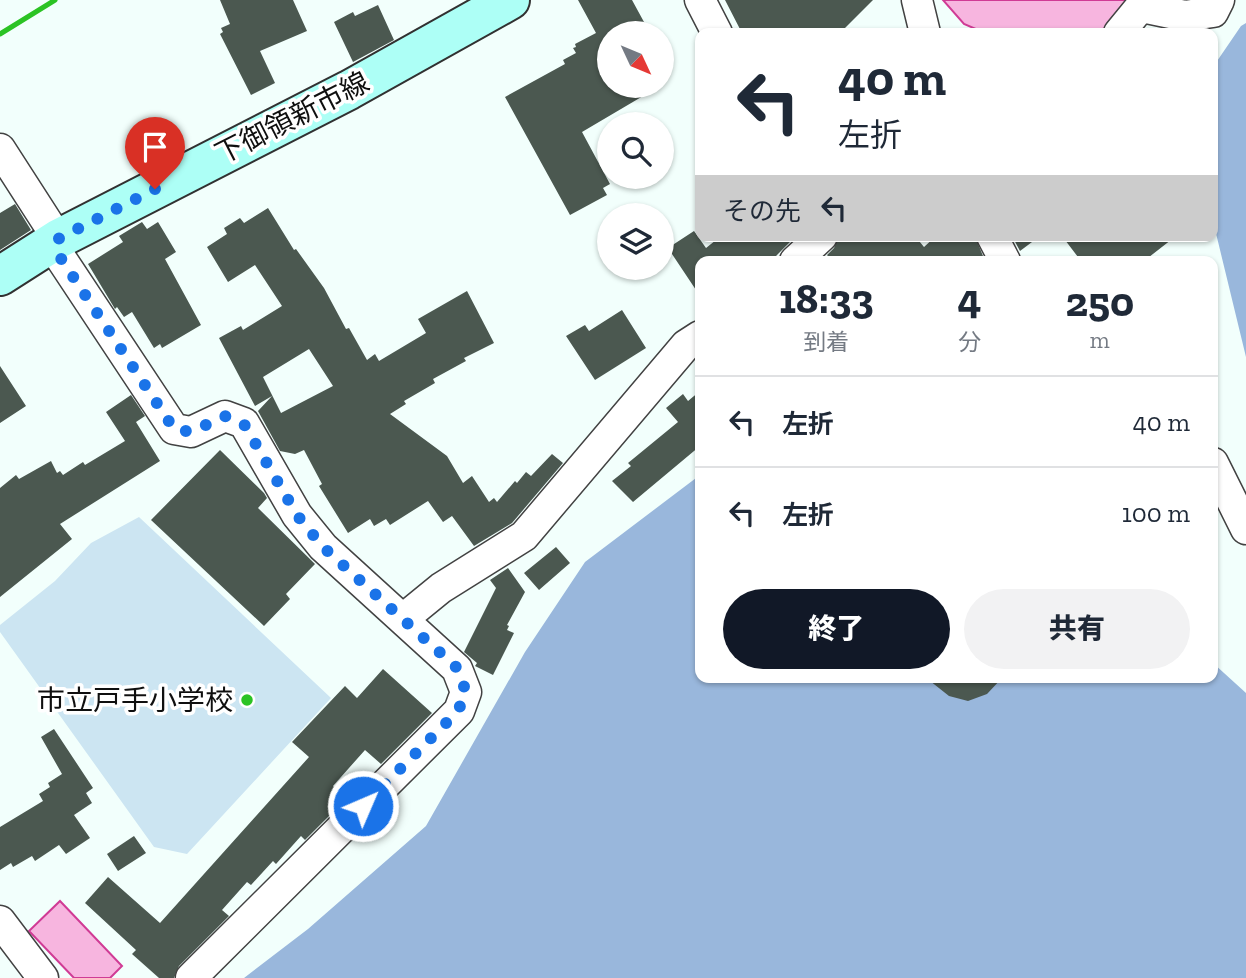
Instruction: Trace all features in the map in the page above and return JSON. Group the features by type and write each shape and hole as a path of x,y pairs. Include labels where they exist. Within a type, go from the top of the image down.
{"main road":[{"name":"下御領新市線","path":"0,276 58,239 349,90 510,0"}],"street":[{"path":"700,0 714,28"},
{"path":"917,0 924,28"},
{"path":"1123,28 1144,4 1185,16 1213,12 1219,0"},
{"path":"0,149 58,239 60,257 174,429 191,432 225,416 244,424 297,515 323,547 457,668 466,692 458,711 191,978"},
{"path":"800,256 816,242"},
{"path":"403,619 441,588 524,536 687,345 695,339"},
{"path":"1218,474 1246,529"},
{"path":"0,921 43,978"}],"shaded area":[{"path":"943,0 1132,0 1125,12 1106,28 973,28 964,24"},
{"path":"1246,23 1246,357 1218,242 1218,60 1241,26"},
{"path":"695,479 695,683 1218,683 1218,668 1246,693 1246,978 244,978 308,929 426,826 525,652 585,562"},
{"path":"139,517 331,698 187,854 154,847 0,632 0,625 55,581 91,543"},
{"path":"60,901 122,966 110,978 74,978 29,931"}],"building":[{"path":"220,0 293,0 307,31 260,51 275,83 251,95 220,34 223,32 221,28 230,24"},
{"path":"578,0 632,0 643,21 597,21 597,98 640,98 616,112 597,112 597,123 582,132 597,160 597,189 604,189 607,195 570,215 505,97 565,64 563,60 576,53 573,48 576,47 575,44 596,33"},
{"path":"725,0 873,0 845,28 739,28"},
{"path":"378,5 394,40 353,62 334,22 353,12 355,16"},
{"path":"15,204 31,230 0,250 0,213"},
{"path":"268,208 294,250 296,249 324,288 346,329 349,328 367,360 375,354 379,361 426,333 418,319 467,291 494,343 464,358 466,361 433,379 435,383 404,401 406,404 390,414 447,456 463,483 472,476 489,502 494,498 497,502 515,481 517,483 526,472 531,476 552,454 563,463 512,523 474,546 452,516 443,522 428,501 390,525 386,519 374,526 370,519 348,533 319,486 322,484 304,450 295,454 280,451 258,411 272,396 255,406 219,338 241,326 243,330 282,306 255,265 228,282 207,247 227,234 224,228 240,218 244,223","holes":["309,349 333,386 281,413 263,377"]},
{"path":"142,222 147,229 158,222 176,252 165,259 201,325 162,348 160,344 154,348 132,312 124,317 117,307 115,309 88,264 123,242 119,236"},
{"path":"694,231 695,242 702,242 706,248 714,242 790,242 776,256 695,256 695,288 674,257 674,244"},
{"path":"836,242 920,242 924,247 929,242 977,242 983,256 828,256"},
{"path":"1015,242 1032,242 1020,251"},
{"path":"1067,242 1168,242 1150,256 1077,256"},
{"path":"622,310 646,348 595,380 566,336 585,325 589,331"},
{"path":"0,366 26,406 0,423"},
{"path":"683,394 688,401 695,395 695,450 633,502 612,481 631,466 628,463 678,422 666,408"},
{"path":"131,395 145,416 136,422 160,461 60,524 72,539 0,597 0,488 16,475 19,479 51,461 57,473 60,471 63,475 125,441 106,412"},
{"path":"220,450 264,493 267,498 258,508 315,564 286,594 290,599 264,626 151,520"},
{"path":"556,547 570,563 539,590 524,573"},
{"path":"508,568 525,592 507,625 507,630 514,633 493,675 475,666 477,663 464,652 496,588 490,580"},
{"path":"383,669 432,713 381,764 365,750 333,786 347,798 305,840 301,836 276,864 273,861 251,885 247,882 222,910 229,916 179,966 174,978 159,978 132,954 136,950 85,903 108,877 160,923 309,757 292,742 345,686 357,698"},
{"path":"933,683 997,683 987,694 968,701 949,696"},
{"path":"54,729 93,788 86,793 92,803 74,815 90,838 66,854 59,845 35,861 32,856 13,867 11,863 0,870 0,827 43,801 39,794 50,787 48,783 62,774 41,737"},
{"path":"134,836 146,853 118,871 107,854"}],"railway":[{"path":"0,34 55,0"}],"place":[{"name":"市立戸手小学校","path":"247,700"}],"route":[{"path":"155,189 58,239 60,257 174,429 191,432 225,416 244,424 297,515 323,547 457,668 466,692 458,711 363,806"}]}
